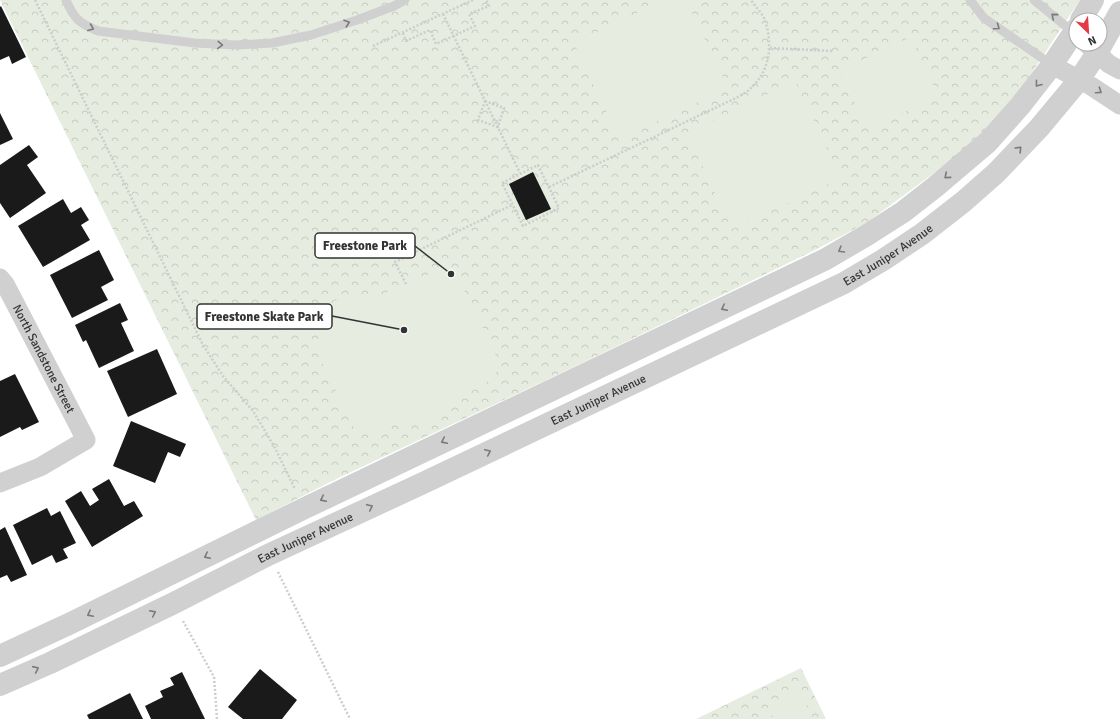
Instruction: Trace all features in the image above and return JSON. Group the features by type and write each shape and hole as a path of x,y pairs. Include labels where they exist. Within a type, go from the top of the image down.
{"street":[{"name":"East Juniper Avenue","path":"1089,12 1093,0"},
{"name":"East Juniper Avenue","path":"1108,20 1120,12"},
{"name":"East Juniper Avenue","path":"0,656 71,624 261,529 826,259 903,212 988,142 1020,106 1052,65 1068,50"},
{"name":"East Juniper Avenue","path":"0,685 50,663 174,603 270,554 421,484 844,282 883,260 922,234 963,202 996,173 1039,128 1079,80 1081,52"},
{"path":"1098,52 1110,64 1120,70"},
{"path":"1052,65 1091,86 1120,105"},
{"name":"North Sandstone Street","path":"0,278 5,284 86,440 40,467 0,484"},
{"path":"261,529 270,554"}],"lane":[{"path":"66,0 72,14 84,25 98,31 195,43 236,46 272,43 312,35 357,20 406,0"},
{"path":"970,0 984,18 1052,65"},
{"path":"1034,0 1068,26"}],"path":[{"path":"35,0 202,345 223,376 254,411 274,446 305,508"},
{"path":"373,46 473,0"},
{"path":"403,33 406,41 430,30 436,44 475,26 469,14 489,6 486,0"},
{"path":"549,187 750,89 758,81 764,70 770,48 769,38 763,17 751,0"},
{"path":"443,14 520,174"},
{"path":"770,48 833,52"},
{"path":"486,101 478,120 498,127"},
{"path":"486,101 504,108 498,127"},
{"path":"538,164 549,187 559,208 523,226 502,183 538,164"},
{"path":"406,284 395,262 512,205"},
{"path":"270,554 350,719"},
{"path":"174,603 214,677 217,719"}],"green space":[{"path":"0,0 1080,0 1072,12 1068,12 1068,18 1019,92 977,139 866,223 813,251 582,363 332,481 256,520"},
{"path":"664,0 686,0 728,88 619,139 574,43"},
{"path":"911,37 938,96 868,130 839,71"},
{"path":"795,81 841,178 732,229 687,133"},
{"path":"441,271 449,272 458,278 495,352 497,366 496,373 484,385 442,405 438,412 430,420 421,424 408,426 400,419 372,433 359,433 353,426 318,354 335,301 352,295 368,301 420,277"},
{"path":"801,668 826,719 696,719"},
{"path":"799,689 813,719 774,719 767,704"}],"building":[{"path":"1,6 26,57 12,64 9,56 0,60"},
{"path":"0,113 13,139 0,145"},
{"path":"29,145 38,157 27,165 46,193 10,218 0,203 0,165"},
{"path":"533,172 551,209 526,220 509,184"},
{"path":"63,199 71,213 81,207 89,220 81,225 90,240 43,267 18,226"},
{"path":"99,250 114,280 101,287 108,300 72,318 50,275"},
{"path":"120,303 128,320 121,323 134,351 99,368 86,340 83,342 75,325"},
{"path":"157,349 177,394 128,417 107,371"},
{"path":"15,374 39,422 22,430 20,427 0,437 0,381"},
{"path":"131,421 186,444 180,457 168,452 155,483 113,466"},
{"path":"109,479 124,506 134,501 143,516 92,547 65,501 81,491 90,506 99,500 92,489"},
{"path":"47,508 51,516 60,511 76,543 63,549 68,558 56,563 52,555 32,565 13,525"},
{"path":"5,527 27,575 11,582 7,575 0,578 0,530"},
{"path":"260,669 297,700 282,719 243,719 228,707"},
{"path":"182,672 205,719 151,719 145,706 163,697 160,691 174,685 170,678"},
{"path":"130,693 143,719 89,719 87,715"}],"place":[{"name":"Freestone Park","path":"451,274"},
{"name":"Freestone Skate Park","path":"404,330"}]}
